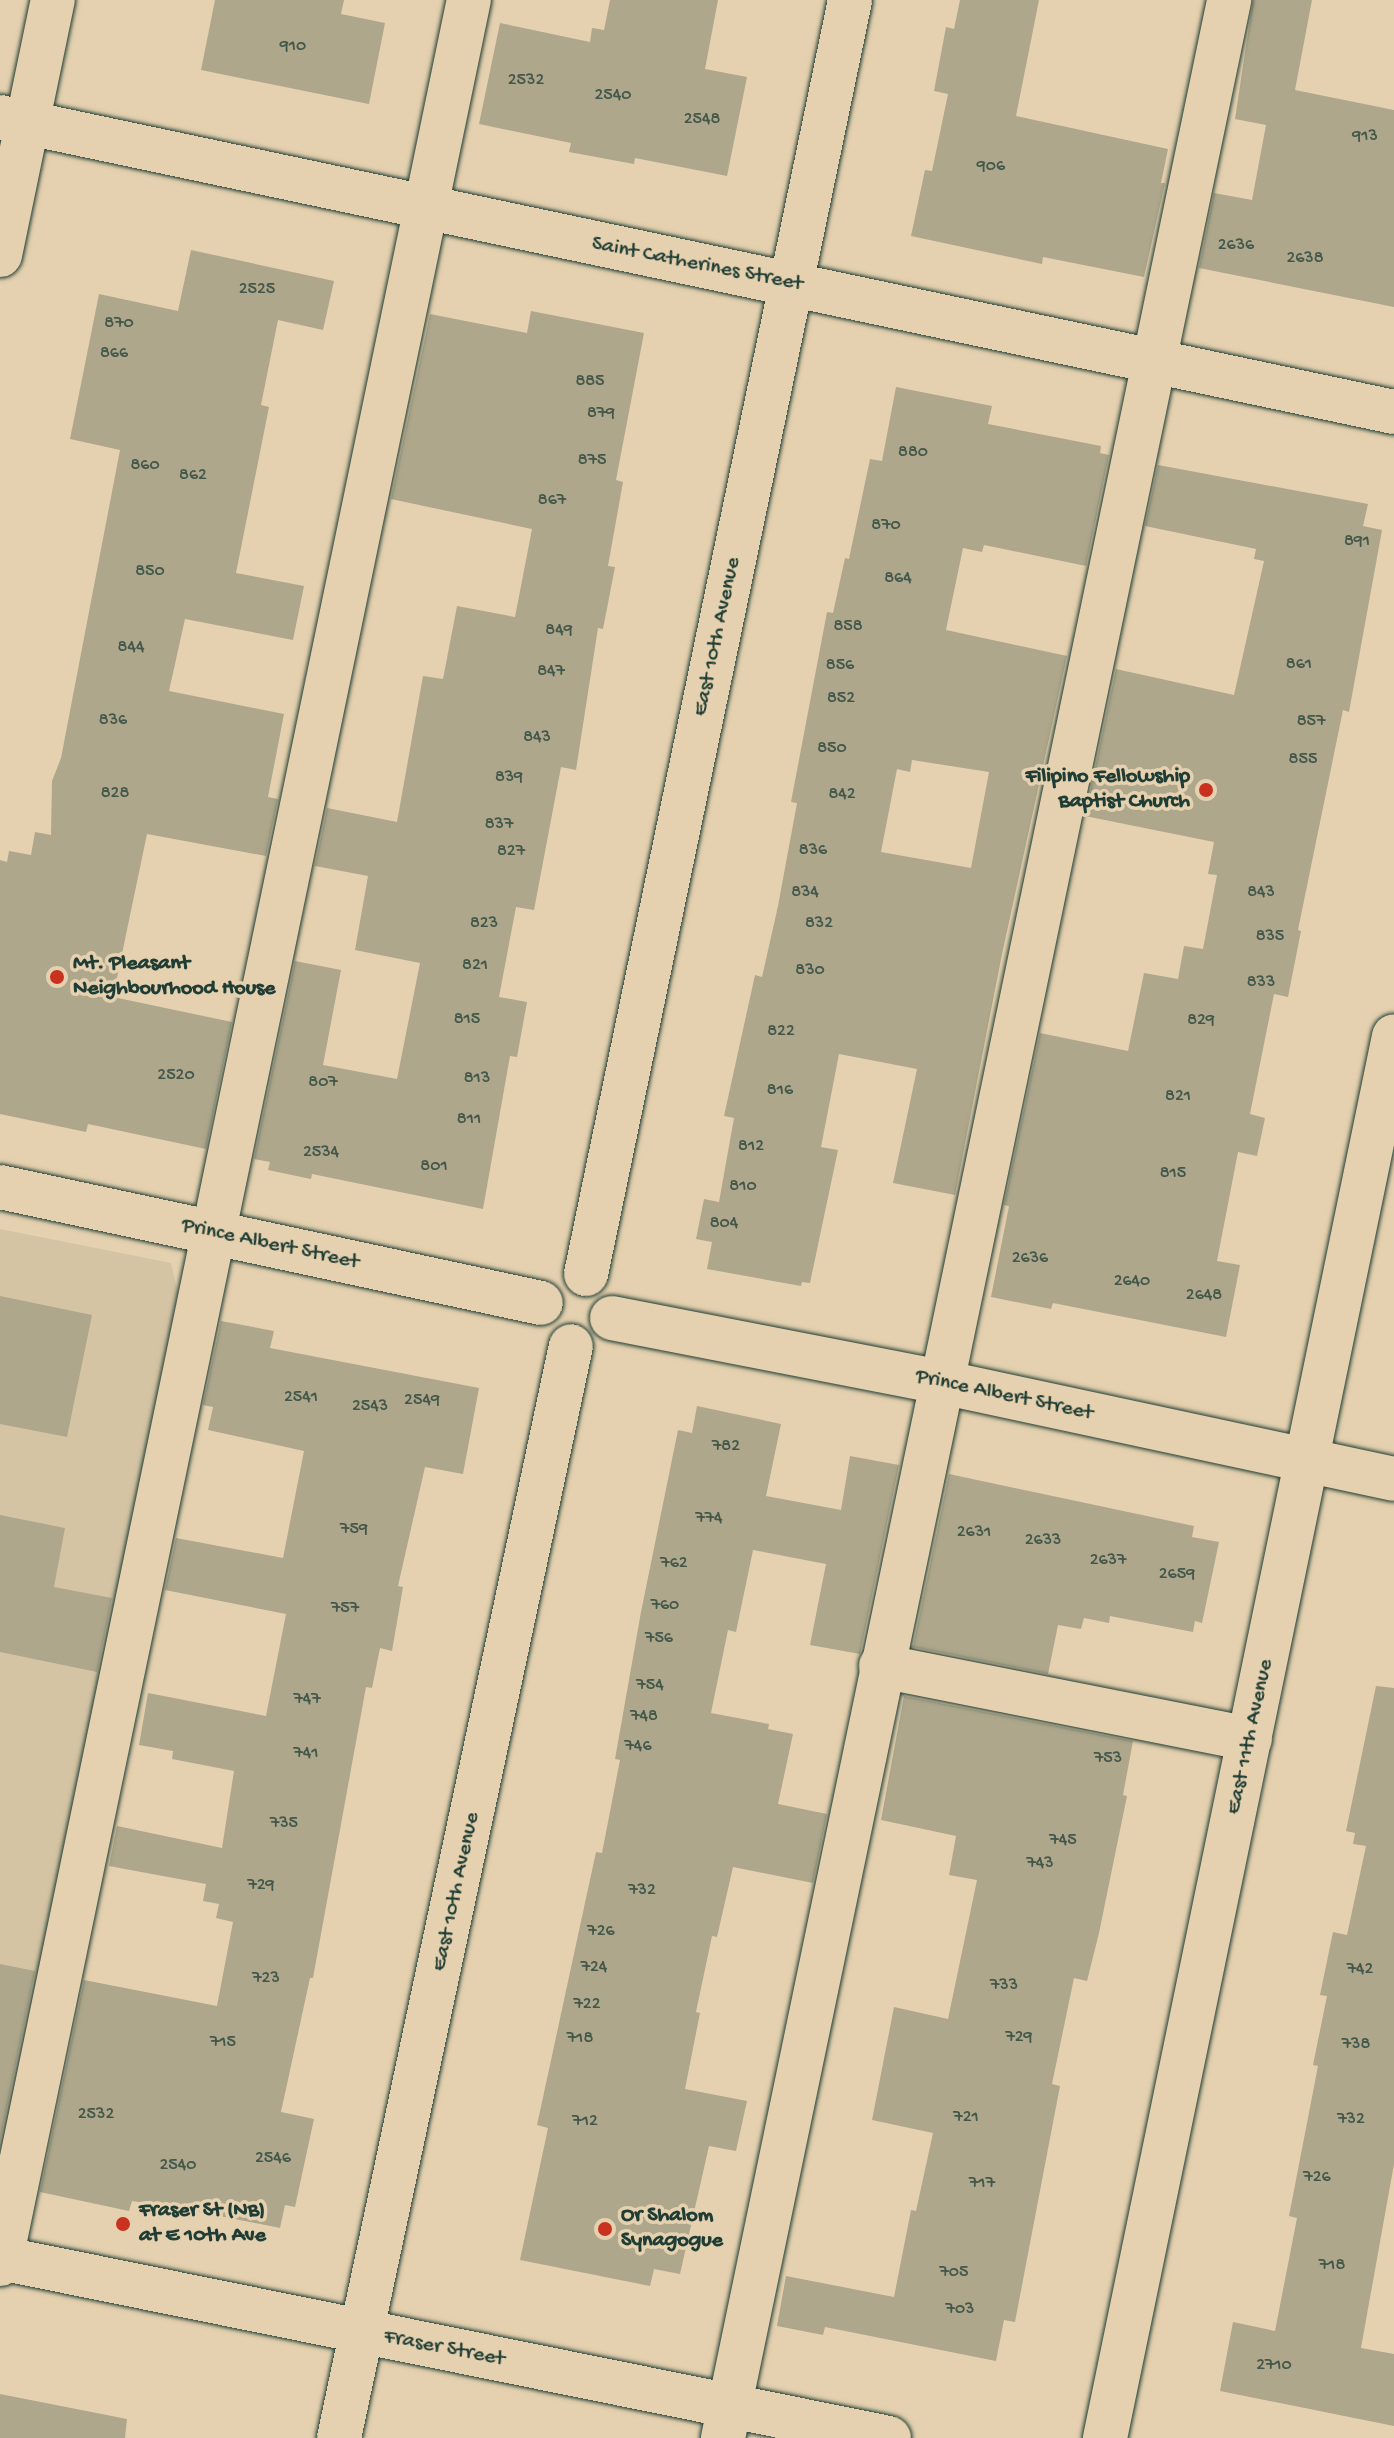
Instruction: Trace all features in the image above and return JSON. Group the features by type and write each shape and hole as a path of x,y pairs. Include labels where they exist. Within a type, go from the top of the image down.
{"street":[{"path":"0,255 14,120 53,0"},
{"path":"0,2260 469,0"},
{"name":"East 10th Avenue","path":"586,1274 850,0"},
{"path":"726,2421 1229,0"},
{"name":"Saint Catherines Street","path":"14,120 425,210 791,283 1152,363 1394,412"},
{"name":"East 11th Avenue","path":"1105,2438 1394,1036"},
{"name":"Prince Albert Street","path":"0,1187 541,1303"},
{"path":"586,1274 604,1286 613,1306 612,1318 592,1343 571,1346 550,1335 540,1314 541,1303 552,1283 562,1276 586,1274"},
{"name":"Prince Albert Street","path":"612,1318 942,1382 1394,1479"},
{"name":"East 10th Avenue","path":"339,2438 571,1346"},
{"path":"881,1666 1250,1739"},
{"name":"Fraser Street","path":"0,2260 362,2333 726,2421 889,2438"}],"shaded area":[{"path":"0,1229 171,1263 178,1293 0,2178"}],"building":[{"path":"215,0 344,0 341,14 385,23 369,104 201,70"},
{"path":"610,0 718,0 705,69 747,77 727,176 635,158 634,164 569,152 571,143 479,124 500,23 590,42 592,28 604,30"},
{"path":"960,0 1039,0 1016,116 1168,149 1161,183 1165,183 1144,277 1043,257 1042,264 911,236 925,170 932,171 948,94 934,91 946,27 954,29"},
{"path":"1253,0 1312,0 1295,90 1394,110 1394,307 1199,268 1214,193 1252,200 1266,125 1235,119"},
{"path":"191,250 334,281 323,330 278,320 261,405 269,407 236,573 304,586 293,640 185,619 169,691 284,714 268,797 278,799 266,856 147,834 113,997 232,1022 206,1149 88,1124 86,1132 0,1114 0,860 7,862 9,851 31,855 35,832 51,835 52,781 61,758 120,450 70,439 99,294 178,311"},
{"path":"531,311 644,333 616,480 623,482 608,566 615,567 603,629 598,628 576,770 561,767 534,910 516,907 499,997 527,1002 517,1057 510,1056 483,1209 312,1174 311,1179 268,1170 270,1162 254,1159 295,961 341,970 323,1065 397,1079 420,963 355,950 368,876 315,866 327,808 397,822 423,676 443,679 457,606 515,617 532,529 391,499 430,314 527,333"},
{"path":"896,387 992,406 988,424 1101,446 1100,453 1109,455 1086,566 984,545 982,552 963,548 946,630 1067,656 1002,954 955,1195 893,1183 917,1069 839,1054 821,1147 838,1150 810,1283 802,1282 801,1286 707,1269 712,1242 696,1239 704,1199 719,1202 734,1118 724,1116 755,975 762,977 778,906 797,803 791,802 827,612 833,613 845,558 849,559 870,459 882,461","holes":["912,760 989,772 971,868 881,852 897,769 910,772"]},
{"path":"1158,465 1368,504 1363,526 1382,530 1349,712 1343,710 1298,930 1301,931 1288,997 1274,994 1250,1114 1265,1118 1257,1156 1238,1152 1217,1261 1240,1265 1226,1337 1053,1303 1051,1309 991,1297 1009,1206 1004,1205 1040,1033 1128,1051 1144,973 1178,979 1184,946 1203,949 1217,875 1208,874 1214,842 1085,816 1116,669 1234,695 1264,561 1254,559 1256,549 1145,526"},
{"path":"0,1296 92,1315 67,1437 0,1424"},
{"path":"221,1321 274,1331 270,1348 479,1388 463,1474 425,1467 398,1586 403,1587 392,1651 380,1648 372,1688 366,1687 313,1978 310,1978 281,2112 314,2119 295,2207 285,2205 280,2228 132,2201 129,2211 40,2192 84,1980 217,2006 233,1922 216,1918 219,1904 203,1901 206,1884 109,1866 117,1826 222,1848 234,1771 172,1759 173,1751 139,1745 148,1693 266,1716 286,1614 165,1590 176,1538 283,1558 304,1451 208,1430 213,1407 203,1405"},
{"path":"697,1406 781,1424 766,1496 841,1510 850,1456 899,1465 860,1654 810,1645 826,1564 753,1550 736,1632 728,1630 711,1713 769,1724 768,1729 793,1734 778,1804 827,1814 813,1883 733,1867 717,1937 712,1936 696,2012 700,2013 685,2089 747,2101 736,2151 709,2146 680,2274 654,2269 650,2286 520,2260 548,2128 537,2125 596,1852 602,1853 620,1760 615,1759 641,1612 678,1430 692,1433"},
{"path":"949,1474 1194,1526 1192,1537 1219,1542 1202,1623 1195,1621 1193,1632 1110,1616 1109,1623 1084,1618 1081,1629 1058,1625 1048,1674 913,1647"},
{"path":"0,1515 65,1528 54,1587 112,1598 97,1672 0,1652"},
{"path":"1376,1686 1394,1688 1394,2164 1361,2348 1394,2354 1394,2426 1220,2391 1233,2322 1275,2331 1297,2218 1289,2216 1318,2066 1313,2065 1327,1996 1320,1995 1333,1932 1347,1935 1366,1846 1353,1844 1355,1833 1346,1831"},
{"path":"904,1696 1133,1741 1123,1795 1127,1796 1099,1933 1087,1981 1074,1978 1052,2084 1060,2086 1015,2322 1004,2320 996,2361 825,2327 823,2335 777,2326 786,2276 894,2297 911,2210 916,2211 933,2133 872,2120 894,2007 948,2019 977,1880 949,1875 956,1836 881,1820"},
{"path":"0,1964 35,1971 0,2141"},
{"path":"0,2394 127,2419 125,2438 0,2438"}],"place":[{"name":"Filipino Fellowship Baptist Church","path":"1206,790"},
{"name":"Mt. Pleasant Neighbourhood House","path":"57,977"},
{"name":"Fraser St (NB) at E 10th Ave","path":"123,2224"},
{"name":"Or Shalom Synagogue","path":"605,2229"}]}
